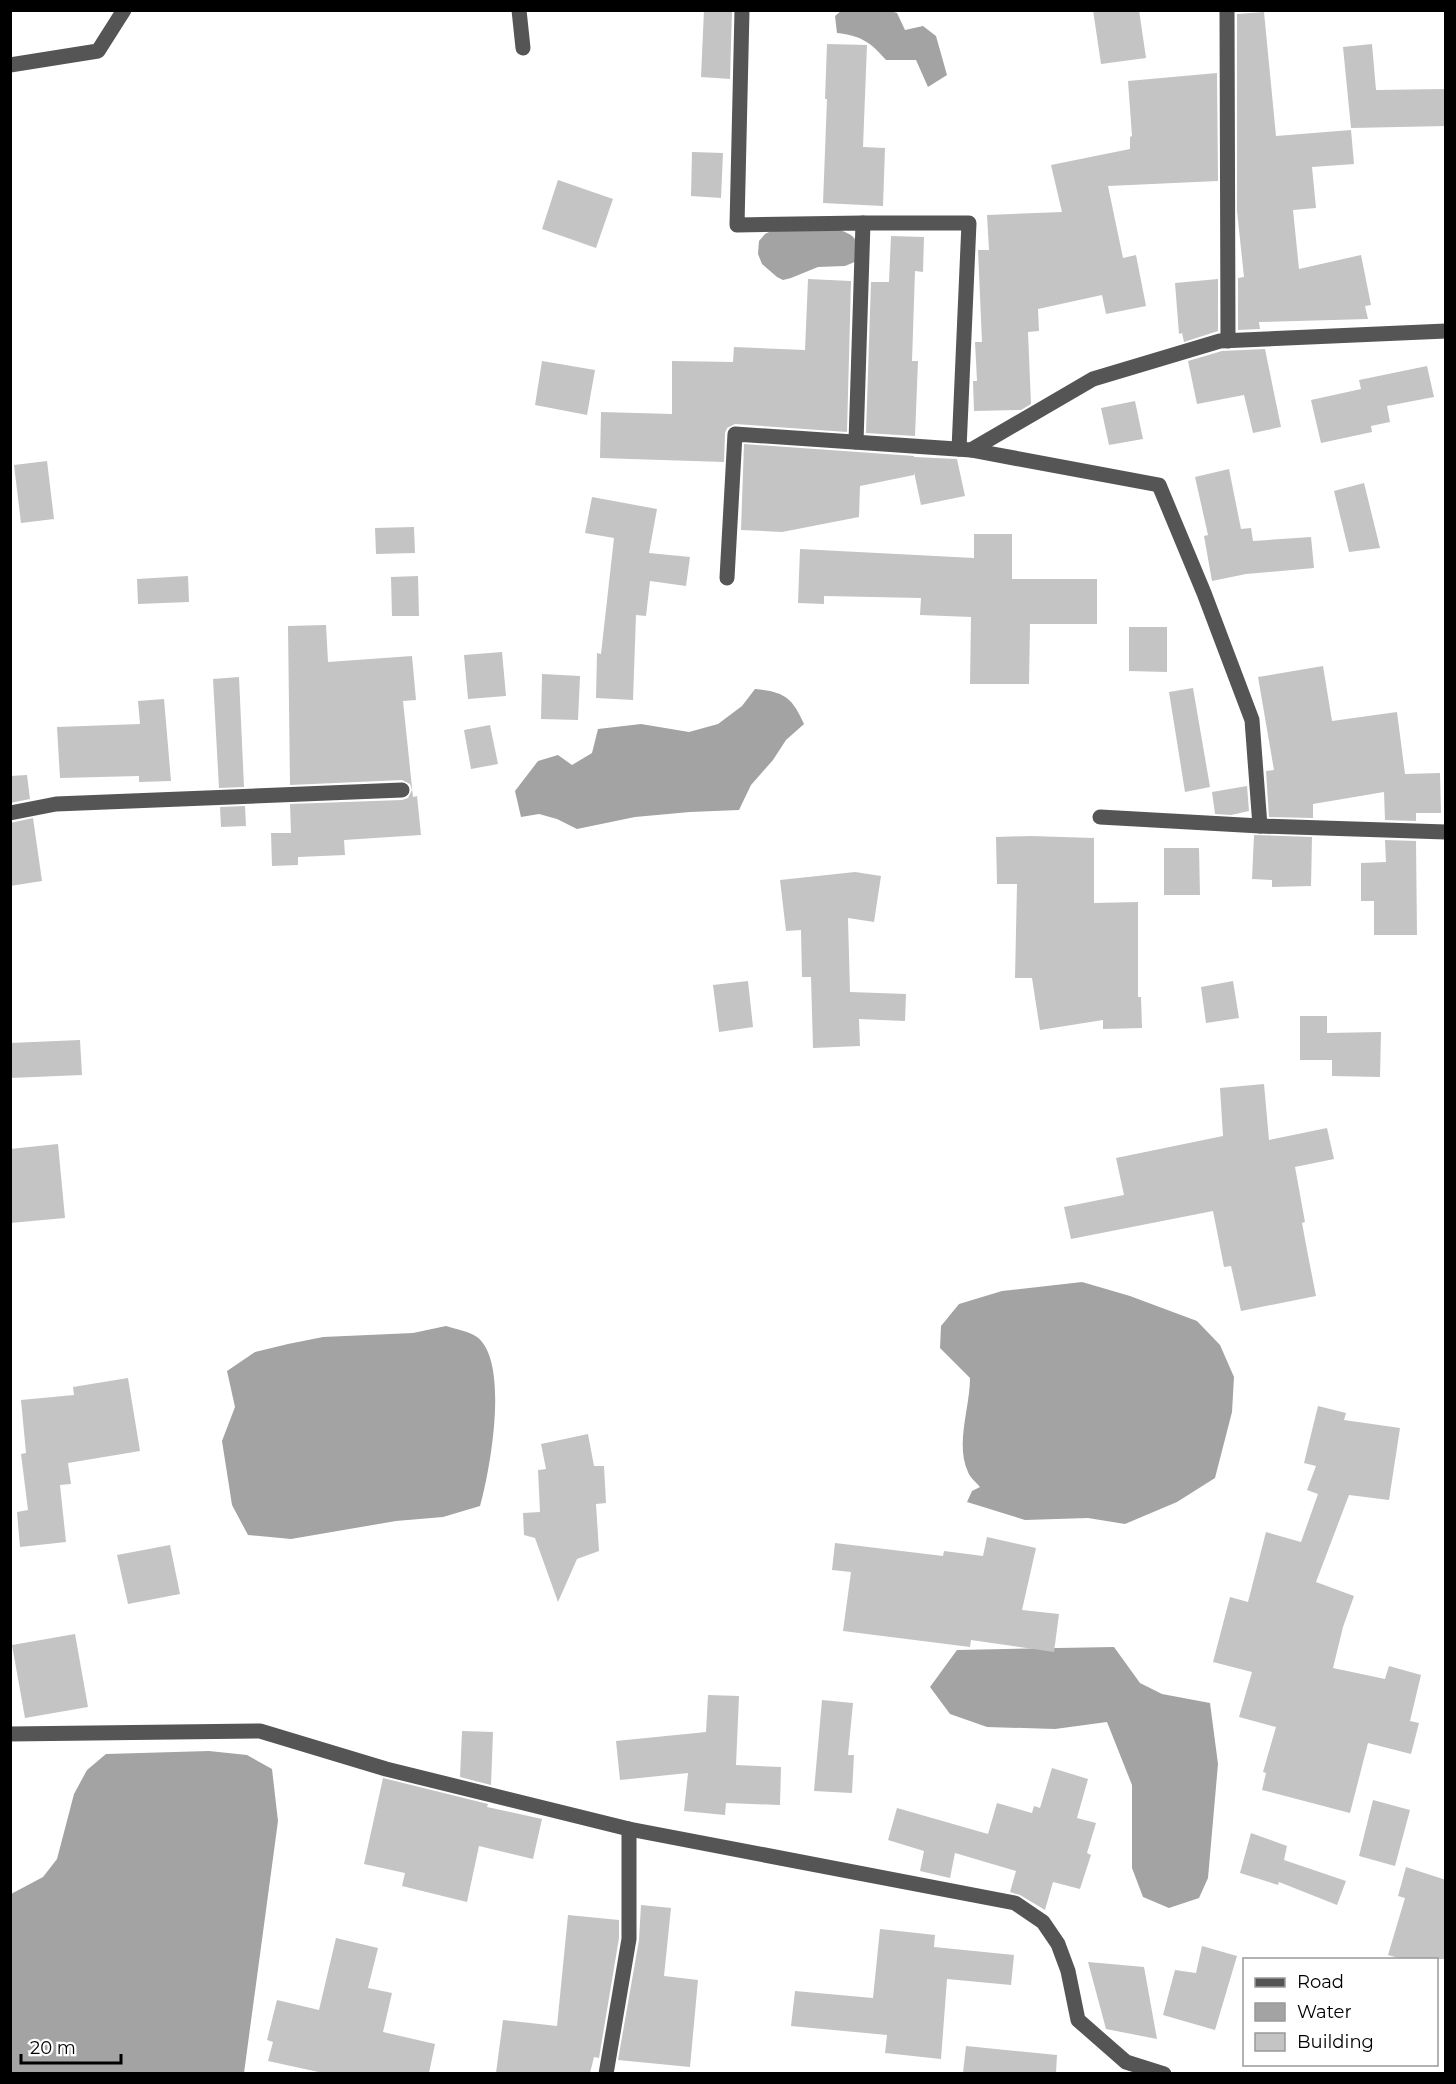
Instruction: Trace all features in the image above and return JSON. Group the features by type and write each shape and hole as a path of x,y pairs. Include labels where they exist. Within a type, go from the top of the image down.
{"street":[{"path":"10,65 98,51 124,10"},
{"path":"519,10 523,48"},
{"path":"742,10 737,225 969,223 965,449"},
{"path":"1227,10 1228,341"},
{"path":"856,442 863,223"},
{"path":"965,449 1093,379 1220,341 1446,332"},
{"path":"727,578 735,434 965,449 1159,485 1204,593 1252,720 1260,826"},
{"path":"10,813 56,804 402,790"},
{"path":"1100,817 1260,826 1446,832"},
{"path":"10,1734 260,1731 386,1769 629,1829 1015,1903 1043,1922 1058,1944 1068,1971 1078,2020 1126,2062 1164,2073"},
{"path":"606,2073 629,1940 629,1829"}],"water":[{"path":"841,11 891,11 897,13 905,30 923,26 936,36 947,75 928,87 916,60 886,60 865,41 837,33 835,16"},
{"path":"836,229 855,239 858,248 857,261 845,266 818,267 783,280 762,264 758,254 759,241 773,230"},
{"path":"755,689 786,697 804,724 786,740 773,760 751,785 739,810 635,817 577,829 557,819 539,814 521,817 515,791 538,761 558,755 572,765 592,753 598,729 641,724 689,732 718,724 742,706"},
{"path":"1082,1282 1130,1296 1197,1321 1220,1345 1234,1377 1232,1412 1215,1478 1177,1502 1125,1524 1088,1518 1025,1520 967,1502 972,1491 980,1487 969,1474 964,1461 963,1438 970,1378 940,1348 941,1326 959,1304 1002,1291"},
{"path":"446,1326 477,1337 487,1350 493,1369 495,1418 480,1506 443,1517 396,1521 291,1539 248,1535 232,1505 222,1441 235,1407 227,1371 255,1352 288,1344 323,1337 413,1333"},
{"path":"1114,1647 1140,1683 1162,1694 1210,1703 1218,1764 1208,1878 1199,1898 1169,1908 1143,1897 1132,1868 1132,1785 1107,1722 1055,1729 987,1727 950,1714 930,1687 957,1650"},
{"path":"209,1751 247,1755 272,1769 278,1821 244,2073 11,2073 11,1894 43,1877 57,1859 74,1794 87,1770 106,1754"}],"building":[{"path":"704,10 732,10 730,79 701,77"},
{"path":"1093,10 1139,10 1146,58 1101,64"},
{"path":"1264,12 1276,136 1351,130 1354,164 1312,167 1316,208 1293,210 1299,269 1361,255 1371,305 1365,306 1368,319 1259,322 1260,329 1238,330 1238,278 1244,277 1237,211 1237,14"},
{"path":"827,44 867,45 863,147 885,148 883,206 823,203"},
{"path":"1372,44 1376,90 1446,89 1446,126 1351,128 1343,47"},
{"path":"1217,73 1218,181 1108,186 1123,258 1136,255 1146,306 1106,314 1102,295 1038,309 1039,331 1028,332 1031,404 1021,410 974,411 973,381 977,381 975,342 982,342 978,250 989,250 987,215 1062,212 1051,165 1130,149 1130,137 1132,136 1128,81"},
{"path":"692,152 723,153 721,198 691,196"},
{"path":"558,180 613,199 596,248 542,229"},
{"path":"891,236 924,237 923,272 915,271 912,361 918,361 915,436 866,433 871,282 889,282"},
{"path":"808,279 851,281 847,432 735,424 727,428 725,433 724,462 600,458 601,412 672,414 672,361 733,362 734,347 805,350"},
{"path":"1218,279 1218,331 1184,342 1182,333 1179,334 1175,283"},
{"path":"1265,349 1281,427 1253,433 1244,395 1197,404 1188,361 1222,351"},
{"path":"542,361 595,370 587,415 535,405"},
{"path":"1427,366 1434,397 1387,406 1390,422 1371,426 1372,432 1321,443 1311,400 1361,389 1359,380"},
{"path":"1135,401 1143,439 1109,445 1101,408"},
{"path":"744,444 957,459 965,496 921,505 914,472 914,475 860,486 859,517 782,532 741,530"},
{"path":"47,461 54,519 21,523 14,465"},
{"path":"1229,469 1241,529 1251,528 1253,541 1311,537 1314,568 1246,574 1212,581 1204,536 1208,535 1195,477"},
{"path":"1364,483 1380,548 1349,552 1334,491"},
{"path":"592,497 657,509 649,553 690,557 686,586 650,581 646,616 636,615 633,700 596,698 597,653 601,654 614,538 585,533"},
{"path":"414,527 415,553 376,554 375,528"},
{"path":"974,534 1012,534 1012,579 1097,579 1097,624 1030,624 1029,684 970,684 971,617 920,615 921,598 824,596 824,604 798,603 800,549 974,558"},
{"path":"188,576 189,602 138,604 137,579"},
{"path":"418,576 419,616 392,616 391,577"},
{"path":"326,625 328,662 412,656 416,700 403,701 413,797 417,796 421,835 344,840 345,855 298,857 298,865 272,866 271,833 291,833 290,804 402,800 408,798 412,790 410,784 402,780 290,785 288,626"},
{"path":"1129,627 1167,627 1167,672 1129,671"},
{"path":"502,652 506,696 468,699 464,655"},
{"path":"1323,666 1332,721 1397,712 1405,774 1440,773 1441,813 1416,813 1416,821 1385,820 1384,792 1313,804 1313,818 1269,817 1266,771 1274,770 1258,677"},
{"path":"542,674 580,676 578,720 541,719"},
{"path":"239,677 244,787 219,788 213,679"},
{"path":"1193,688 1210,787 1185,792 1169,692"},
{"path":"164,699 171,781 139,782 139,776 60,778 57,727 140,724 138,701"},
{"path":"490,725 498,764 471,769 464,730"},
{"path":"27,775 30,799 10,803 10,776"},
{"path":"1247,786 1249,811 1231,815 1215,814 1212,792"},
{"path":"245,806 246,826 221,827 220,807"},
{"path":"33,818 42,881 10,886 10,823"},
{"path":"1254,835 1312,837 1311,886 1272,887 1272,880 1252,879"},
{"path":"996,837 1094,838 1094,903 1138,902 1138,997 1141,997 1142,1028 1103,1029 1103,1020 1040,1030 1032,978 1015,978 1017,884 997,884"},
{"path":"1385,840 1416,841 1417,935 1374,935 1374,901 1361,901 1361,863 1386,862"},
{"path":"1164,848 1199,848 1200,895 1164,895"},
{"path":"855,872 881,876 874,922 848,918 850,992 906,994 905,1021 859,1019 860,1046 813,1048 811,977 802,977 801,930 786,931 780,880"},
{"path":"748,981 753,1027 719,1032 713,985"},
{"path":"1233,981 1239,1018 1206,1023 1201,987"},
{"path":"1300,1016 1327,1016 1327,1033 1381,1032 1380,1077 1332,1076 1332,1060 1300,1060"},
{"path":"80,1040 82,1075 10,1078 10,1043"},
{"path":"1264,1084 1269,1140 1327,1128 1334,1159 1295,1167 1305,1222 1302,1223 1316,1296 1241,1311 1231,1266 1224,1267 1213,1211 1071,1239 1064,1207 1124,1195 1116,1158 1223,1136 1220,1088"},
{"path":"58,1144 65,1218 10,1223 10,1149"},
{"path":"128,1378 140,1451 68,1463 71,1484 60,1485 66,1542 20,1547 17,1512 28,1510 21,1454 26,1453 21,1400 74,1395 73,1387"},
{"path":"1318,1406 1346,1413 1344,1420 1400,1428 1389,1500 1349,1495 1316,1582 1354,1596 1343,1627 1333,1668 1385,1679 1389,1666 1421,1675 1410,1721 1419,1723 1411,1754 1368,1743 1350,1813 1262,1790 1266,1773 1263,1772 1276,1727 1239,1717 1252,1672 1213,1662 1230,1597 1248,1602 1266,1532 1301,1542 1318,1494 1307,1490 1316,1466 1304,1463"},
{"path":"588,1434 594,1466 604,1466 606,1503 596,1504 599,1551 577,1559 558,1602 535,1538 524,1535 523,1513 540,1512 538,1470 546,1469 541,1444"},
{"path":"987,1537 1036,1548 1022,1610 1059,1614 1054,1652 971,1640 970,1647 843,1631 851,1572 832,1570 835,1543 943,1556 944,1551 983,1556"},
{"path":"170,1545 180,1594 128,1604 117,1555"},
{"path":"75,1634 88,1707 25,1718 12,1645"},
{"path":"708,1695 739,1696 736,1765 781,1767 780,1805 726,1803 725,1815 684,1811 688,1773 620,1780 616,1741 706,1732"},
{"path":"822,1700 853,1703 848,1755 854,1755 852,1793 814,1791"},
{"path":"462,1731 493,1732 491,1785 460,1777"},
{"path":"1052,1768 1088,1779 1077,1818 1096,1823 1087,1853 1091,1855 1080,1889 1053,1882 1045,1910 1020,1895 1010,1892 1016,1871 955,1853 950,1878 920,1871 924,1851 888,1840 897,1808 988,1834 997,1803 1032,1813 1034,1806 1040,1808"},
{"path":"383,1778 488,1804 487,1807 542,1819 533,1859 479,1846 467,1902 402,1886 405,1873 364,1864"},
{"path":"1373,1800 1410,1810 1395,1866 1359,1856"},
{"path":"1251,1833 1287,1846 1284,1860 1346,1881 1337,1905 1279,1882 1278,1885 1240,1873"},
{"path":"1406,1867 1446,1880 1446,1959 1398,1958 1388,1955 1405,1898 1398,1896"},
{"path":"641,1905 671,1908 664,1976 698,1980 690,2067 618,2060 639,1940"},
{"path":"568,1915 619,1920 619,1938 599,2058 594,2057 590,2073 496,2073 503,2020 557,2026"},
{"path":"880,1929 935,1935 934,1947 1014,1955 1011,1985 947,1979 941,2059 885,2053 887,2035 791,2026 795,1991 873,1998"},
{"path":"336,1938 378,1948 368,1988 392,1993 383,2032 435,2044 429,2073 323,2073 268,2061 273,2042 267,2040 277,2000 319,2010"},
{"path":"1202,1946 1237,1956 1215,2030 1163,2015 1175,1970 1196,1973"},
{"path":"1088,1962 1144,1967 1157,2039 1106,2029"},
{"path":"966,2046 1057,2055 1056,2073 963,2073"}]}
